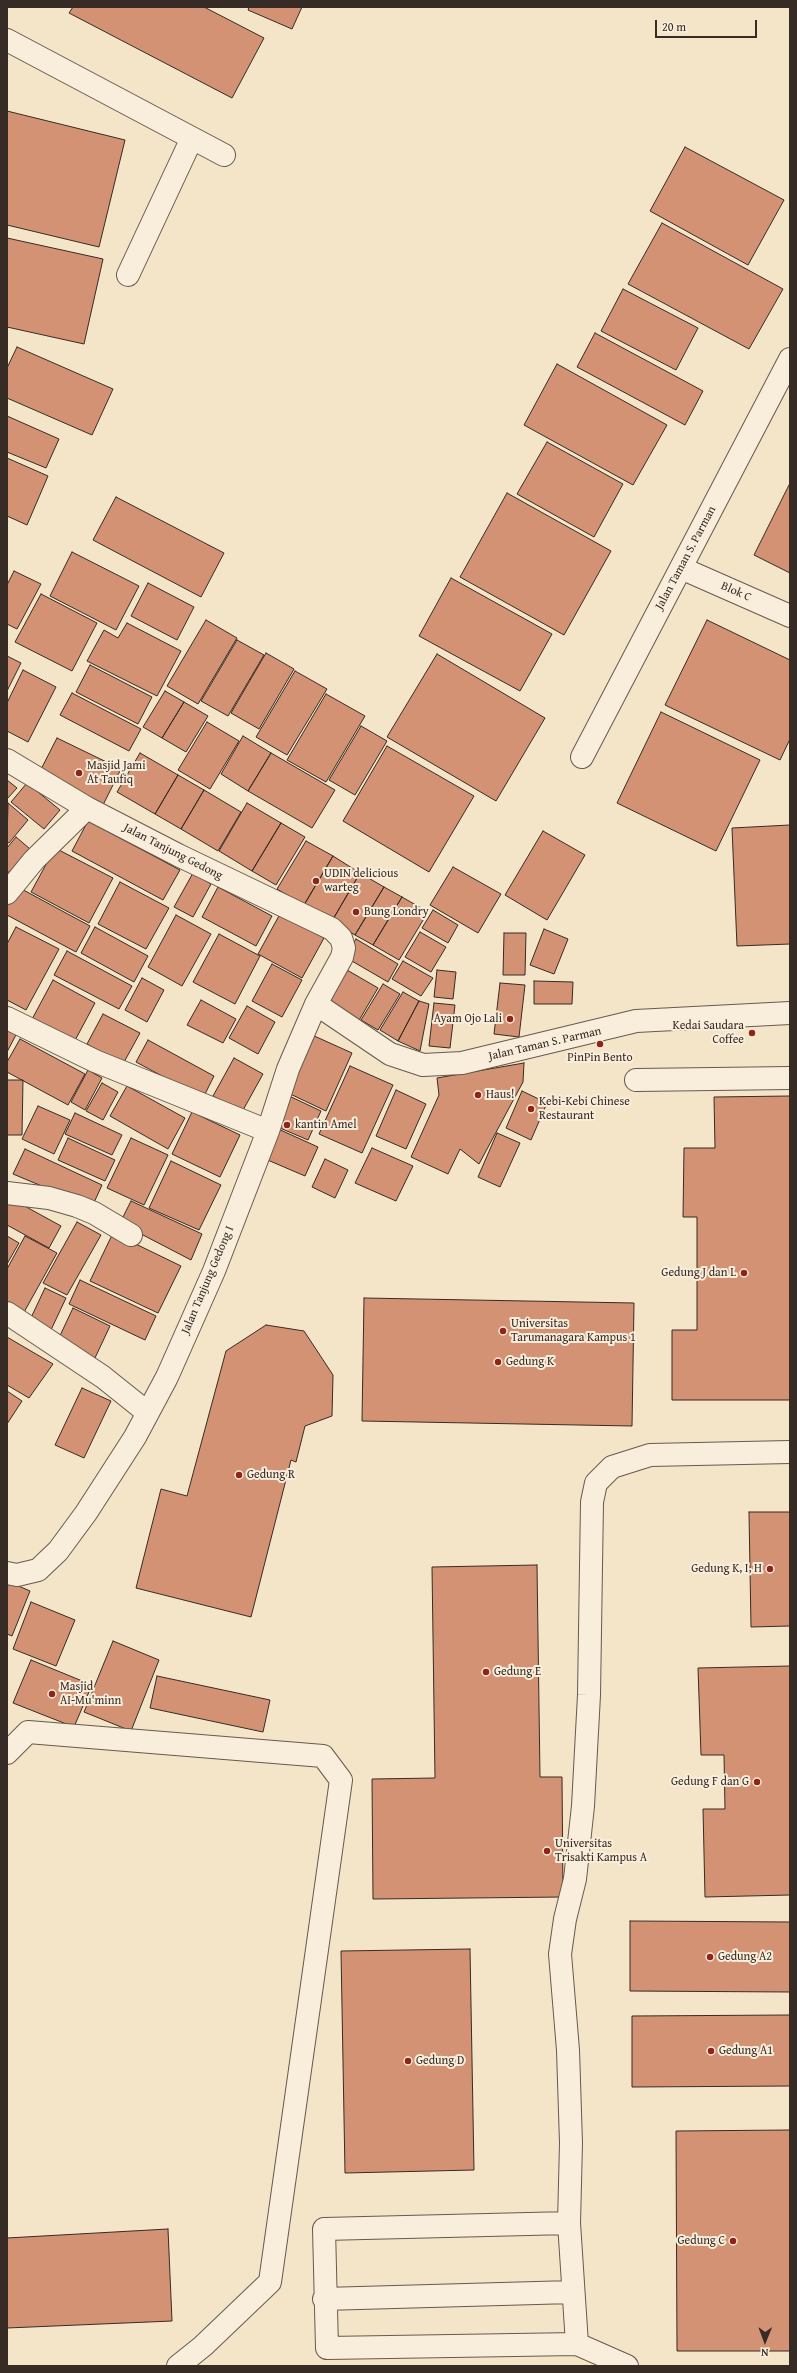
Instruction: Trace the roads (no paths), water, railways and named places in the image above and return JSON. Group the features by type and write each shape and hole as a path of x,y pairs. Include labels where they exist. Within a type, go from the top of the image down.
{"street":[{"path":"7,40 224,155"},
{"path":"128,275 192,138"},
{"name":"Jalan Taman S. Parman","path":"582,757 790,359"},
{"name":"Blok C","path":"681,568 790,616"},
{"name":"Jalan Tanjung Gedong","path":"7,760 87,808 178,856 332,929 341,938"},
{"path":"7,893 34,860 87,808"},
{"name":"Jalan Tanjung Gedong I","path":"7,1573 17,1575 38,1570 58,1551 135,1437 167,1377 214,1271 268,1130 288,1069 316,1004 342,957 344,948 341,938"},
{"name":"Jalan Taman S. Parman","path":"316,1004 390,1054 423,1065 462,1063 636,1021 790,1013"},
{"path":"7,1018 95,1061 268,1130"},
{"path":"636,1080 790,1078"},
{"path":"7,1193 49,1198 77,1206 94,1213 131,1235"},
{"path":"7,1313 103,1377 148,1413"},
{"path":"577,2344 572,2292 569,2224 571,2143 568,2058 560,1954 565,1919 575,1880 583,1806 589,1695 592,1502 596,1483 612,1467 650,1455 790,1452"},
{"path":"7,1753 28,1732 51,1733 323,1756 340,1780 270,2282 203,2346 178,2366"},
{"path":"569,2224 324,2229 324,2299 327,2348 577,2344 627,2366"},
{"path":"324,2299 572,2292"}],"place":[{"name":"Masjid Jami At Taufiq","path":"79,773"},
{"name":"UDIN delicious warteg","path":"316,881"},
{"name":"Bung Londry","path":"356,912"},
{"name":"Ayam Ojo Lali","path":"510,1019"},
{"name":"Kedai Saudara Coffee","path":"752,1033"},
{"name":"PinPin Bento","path":"600,1044"},
{"name":"Haus!","path":"478,1095"},
{"name":"Kebi-Kebi Chinese Restaurant","path":"531,1109"},
{"name":"kantin Amel","path":"287,1125"},
{"name":"Gedung J dan L","path":"744,1273"},
{"name":"Universitas Tarumanagara Kampus 1","path":"503,1331"},
{"name":"Gedung K","path":"498,1362"},
{"name":"Gedung R","path":"239,1475"},
{"name":"Gedung K, I, H","path":"770,1569"},
{"name":"Gedung E","path":"486,1672"},
{"name":"Masjid AI-Mu'minn","path":"52,1694"},
{"name":"Gedung F dan G","path":"757,1782"},
{"name":"Universitas Trisakti Kampus A","path":"547,1851"},
{"name":"Gedung A2","path":"710,1957"},
{"name":"Gedung A1","path":"711,2051"},
{"name":"Gedung D","path":"408,2061"},
{"name":"Gedung C","path":"733,2241"}]}
